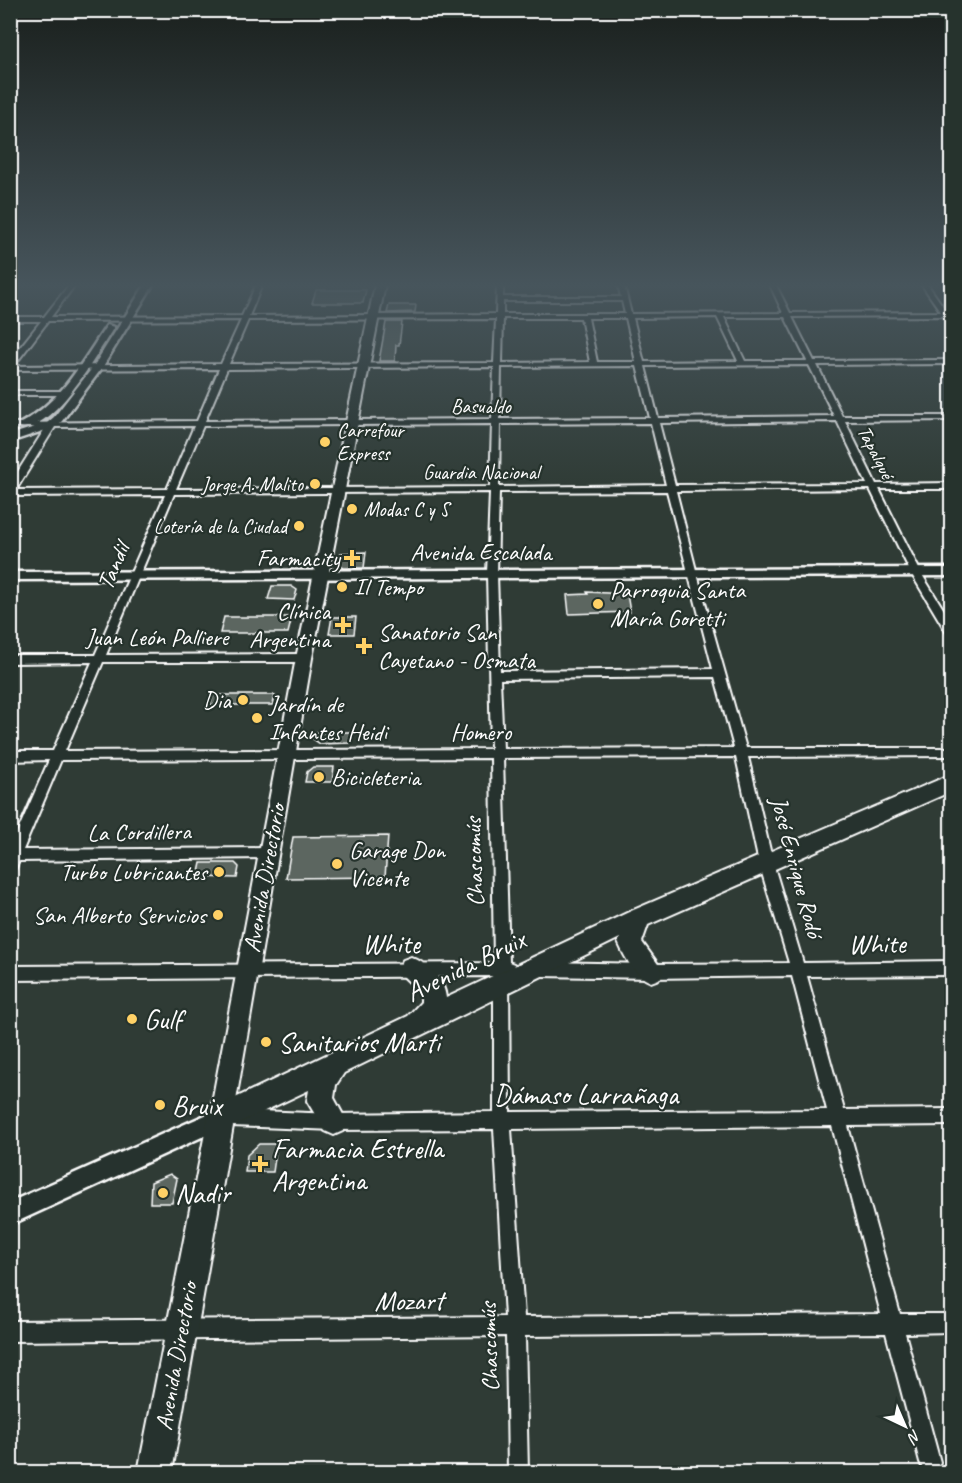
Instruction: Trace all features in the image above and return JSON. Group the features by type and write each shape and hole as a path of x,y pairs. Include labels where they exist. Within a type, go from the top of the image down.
{"main road":[{"name":"Avenida Directorio","path":"155,1473 179,1331 249,970 304,658 365,354"},
{"name":"Avenida Bruix","path":"221,1118 334,1066 501,976 531,969 639,918 951,782"},
{"path":"639,918 630,942 634,952 651,971"},
{"path":"411,968 423,976 430,984 434,994 433,1003 426,1016 411,1026"},
{"path":"333,1122 320,1101 324,1081 334,1066"}],"street":[{"path":"10,367 20,354"},
{"path":"10,431 49,412 92,354"},
{"path":"10,439 51,425 58,419 106,354"},
{"name":"Tandil","path":"12,859 230,354"},
{"name":"Chascomús","path":"499,354 492,574 496,675 495,753 502,1122 515,1326 518,1473"},
{"path":"592,354 594,365"},
{"name":"José Enrique Rodó","path":"637,354 692,573 741,752 766,863 798,970 930,1461"},
{"path":"738,354 742,364"},
{"name":"Tapalqué","path":"808,354 916,573 951,633"},
{"path":"10,367 951,362"},
{"path":"10,393 65,393"},
{"name":"Basualdo","path":"10,425 951,418"},
{"path":"10,493 51,425"},
{"name":"Guardia Nacional","path":"10,493 951,486"},
{"name":"Avenida Escalada","path":"10,576 951,572"},
{"name":"Juan León Palliere","path":"10,659 304,658"},
{"path":"496,675 719,673"},
{"name":"Homero","path":"10,756 951,752"},
{"name":"La Cordillera","path":"12,859 268,853"},
{"name":"White","path":"10,973 411,968 501,976"},
{"name":"White","path":"531,969 651,971 951,968"},
{"name":"Dámaso Larrañaga","path":"221,1118 333,1122 502,1122 951,1117"},
{"name":"Avenida Bruix","path":"10,1214 221,1118"},
{"name":"Mozart","path":"10,1331 951,1323"}],"building":[{"path":"380,354 395,354 395,361 379,361"},
{"name":"Farmacity","path":"366,552 364,568 344,568 338,564 341,553"},
{"path":"272,586 291,586 297,590 294,600 268,599"},
{"name":"Parroquia Santa María Goretti","path":"587,592 627,594 630,612 569,614 567,595 588,594"},
{"path":"224,617 292,617 288,633 220,633"},
{"name":"Clínica Argentina","path":"332,617 356,617 354,634 329,634"},
{"name":"Dia","path":"213,695 275,695 273,705 210,705"},
{"path":"314,732 352,732 350,743 320,744 313,739"},
{"name":"Bicicleteria","path":"313,767 334,767 332,782 305,782 307,772"},
{"name":"Garage Don Vicente","path":"388,836 385,877 286,878 293,837"},
{"name":"Turbo Lubricantes","path":"201,863 235,863 239,867 237,878 198,877"},
{"name":"Farmacia Estrella Argentina","path":"259,1144 277,1144 273,1172 245,1172 247,1155"},
{"name":"Nadir","path":"170,1174 177,1179 172,1203 150,1203 151,1182"}],"place":[{"name":"Carrefour Express","path":"325,442"},
{"name":"Jorge A. Malito","path":"315,484"},
{"name":"Modas C y S","path":"352,509"},
{"name":"Lotería de la Ciudad","path":"299,526"},
{"name":"Farmacity","path":"352,558"},
{"name":"Il Tempo","path":"342,587"},
{"name":"Parroquia Santa María Goretti","path":"598,604"},
{"name":"Clínica Argentina","path":"343,625"},
{"name":"Sanatorio San Cayetano - Osmata","path":"364,646"},
{"name":"Dia","path":"243,700"},
{"name":"Jardín de Infantes Heidi","path":"257,718"},
{"name":"Bicicleteria","path":"319,777"},
{"name":"Garage Don Vicente","path":"337,864"},
{"name":"Turbo Lubricantes","path":"219,872"},
{"name":"San Alberto Servicios","path":"218,915"},
{"name":"Gulf","path":"132,1019"},
{"name":"Sanitarios Marti","path":"266,1042"},
{"name":"Bruix","path":"160,1105"},
{"name":"Farmacia Estrella Argentina","path":"260,1164"},
{"name":"Nadir","path":"163,1193"}]}
